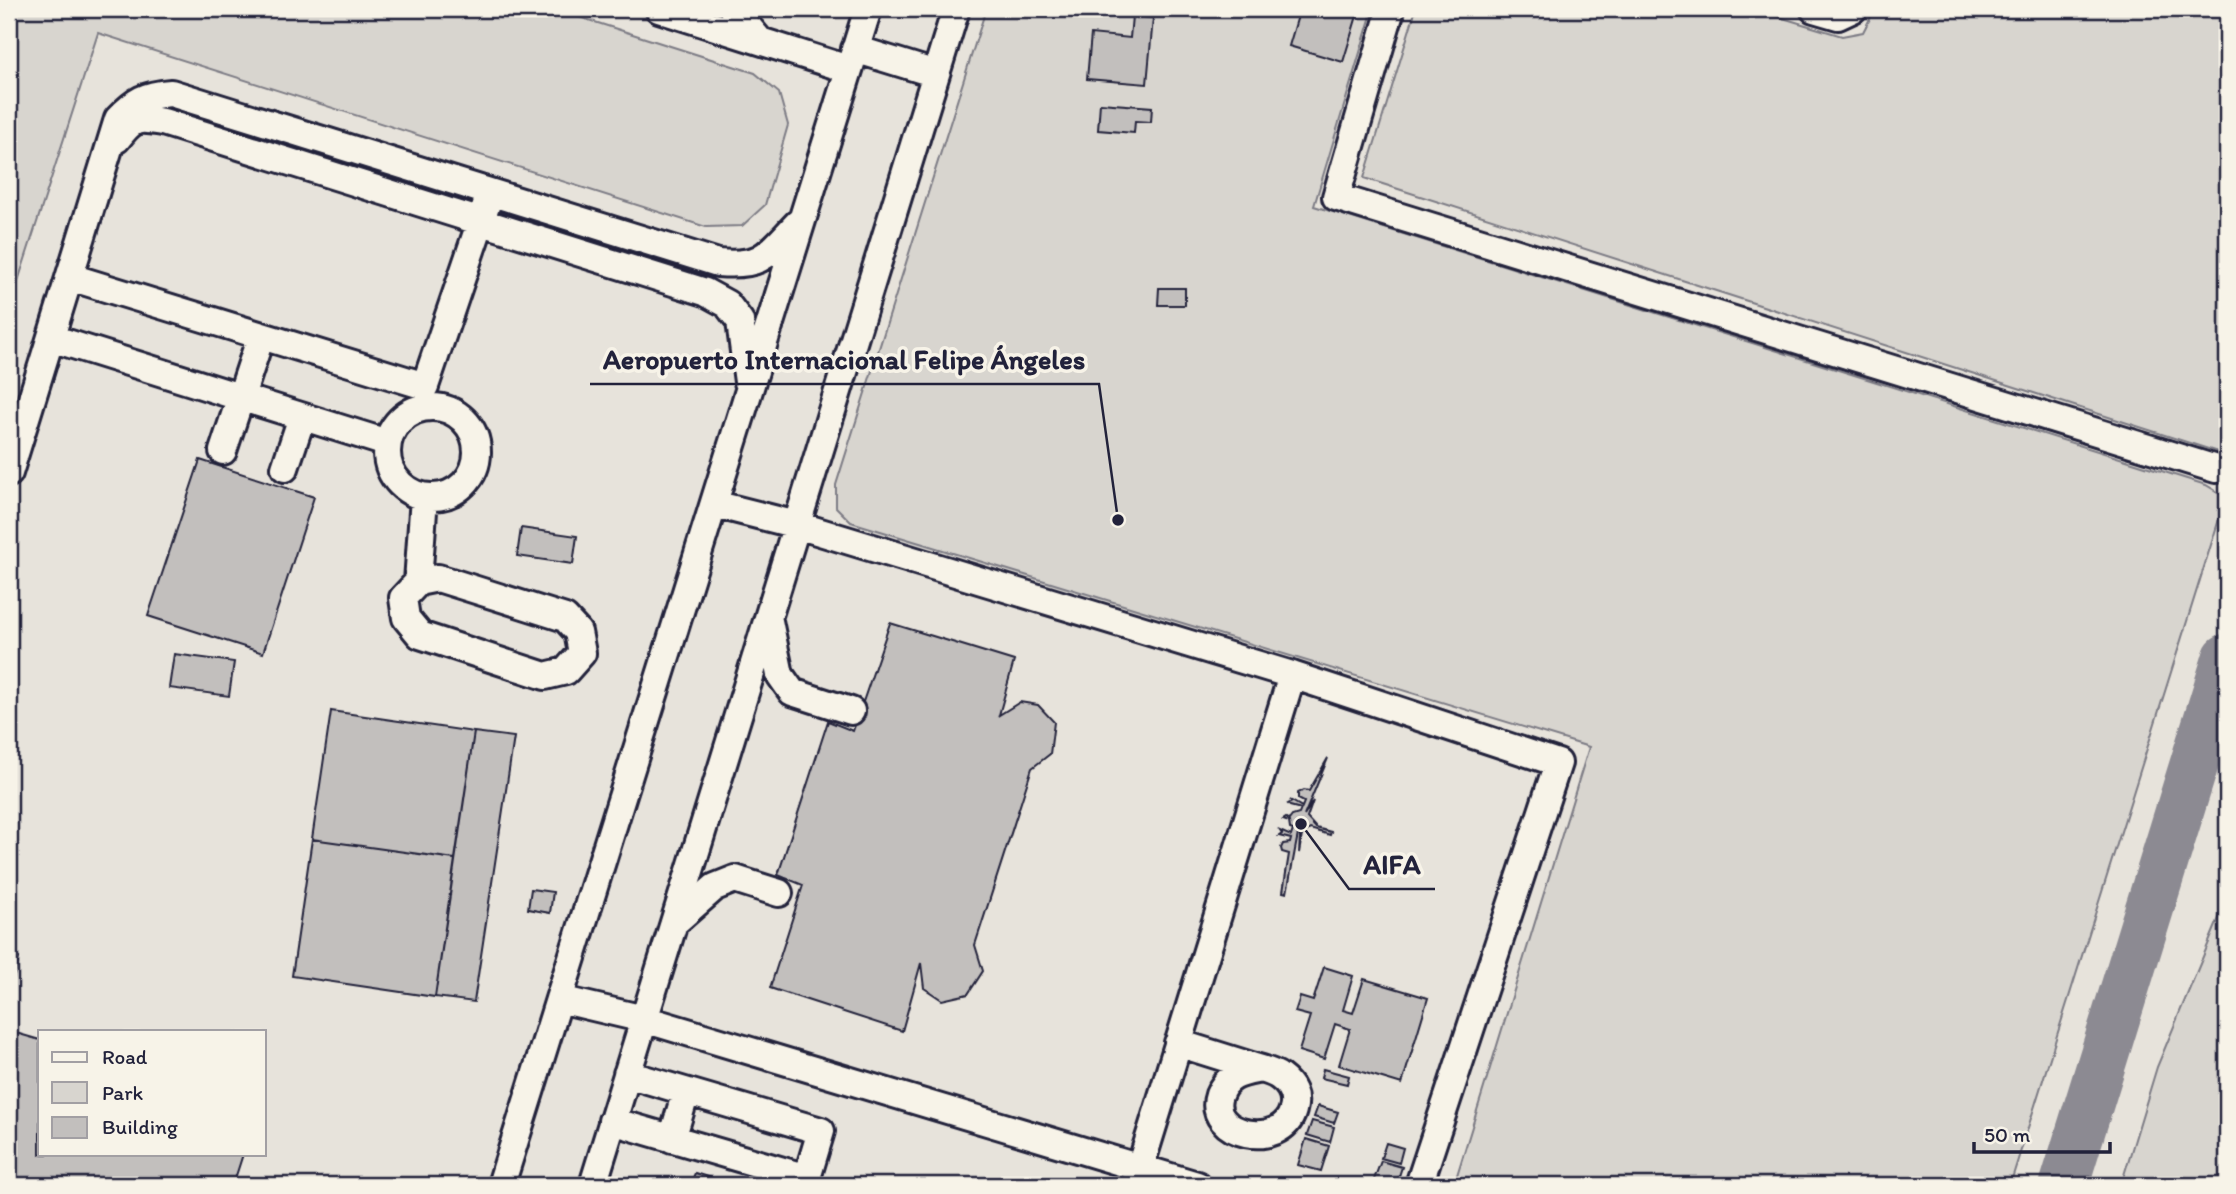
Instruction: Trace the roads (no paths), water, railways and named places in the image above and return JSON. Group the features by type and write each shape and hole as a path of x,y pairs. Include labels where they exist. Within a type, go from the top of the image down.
{"street":[{"path":"659,9 760,41 936,74"},
{"path":"733,9 760,41"},
{"path":"501,1185 868,9"},
{"path":"593,1185 956,9"},
{"path":"1391,9 1336,197 2216,469"},
{"path":"1814,9 1838,16 1853,9"},
{"path":"9,473 118,119 130,106 148,95 171,93 718,263 743,265 766,256 803,219"},
{"path":"107,151 126,127 139,118 163,121 705,292 727,304 740,321 749,389"},
{"path":"70,277 261,336 428,396 461,417 467,423 477,444 477,459 464,485 452,493 438,497 424,497 399,484 390,472 386,458 387,443 393,429 403,417 417,409 428,396 490,192"},
{"path":"223,450 261,336"},
{"path":"51,338 387,443"},
{"path":"285,468 302,417"},
{"path":"418,582 438,578 565,618 578,632 582,653 566,671 545,676 420,635 406,618 403,598 418,582 424,497"},
{"path":"714,504 797,525 1292,675 1558,763 1419,1185"},
{"path":"768,617 780,675 792,692 851,711"},
{"path":"1137,1177 1292,675"},
{"path":"673,925 715,887 735,879 779,893"},
{"path":"559,999 644,1018 1137,1177 1197,1185"},
{"path":"1178,1043 1277,1074 1292,1089 1294,1108 1285,1125 1264,1134 1237,1131 1220,1118 1217,1102 1226,1082 1235,1074 1261,1069"},
{"path":"612,1121 807,1178 821,1131 627,1074"},
{"path":"672,1139 686,1092"},
{"path":"1202,1116 1228,1125"}],"place":[{"name":"Aeropuerto Internacional Felipe Ángeles","path":"1118,520"},
{"name":"AIFA","path":"1301,824"}]}
